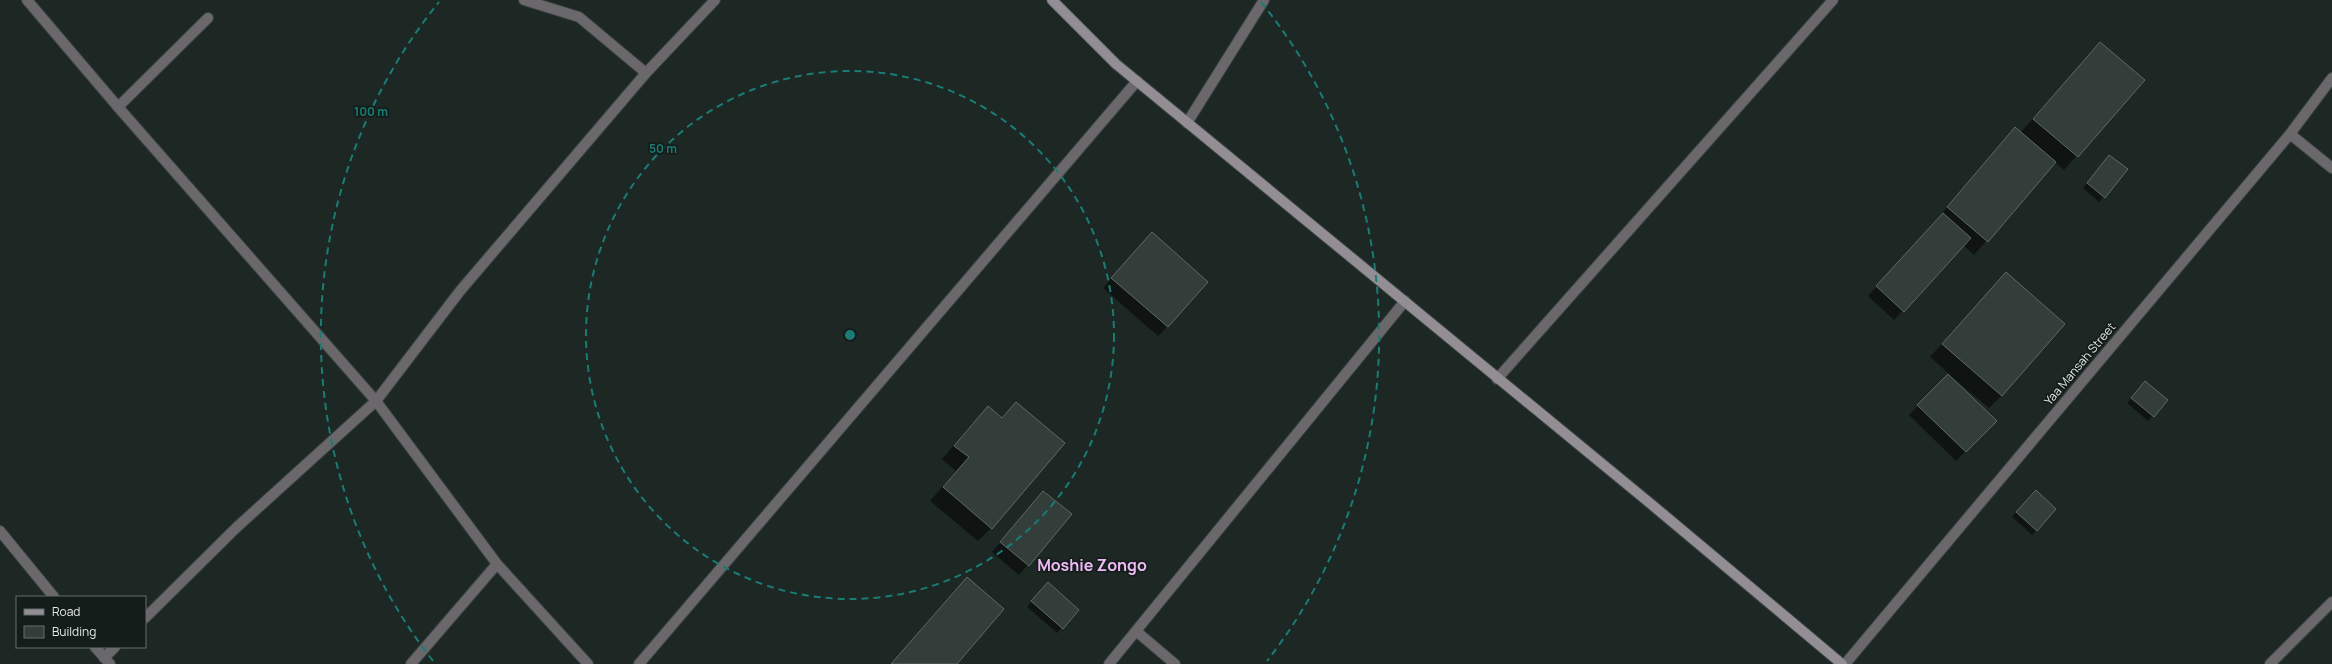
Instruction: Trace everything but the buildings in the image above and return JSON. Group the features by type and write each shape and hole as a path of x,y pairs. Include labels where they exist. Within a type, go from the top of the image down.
{"street":[{"path":"27,0 118,107 376,401 497,564 588,664"},
{"path":"524,0 579,17 646,73"},
{"path":"146,617 237,528 376,401 460,291 646,73 715,0"},
{"path":"1052,0 1116,64 1844,664"},
{"path":"1187,123 1264,0"},
{"path":"1497,379 1833,0"},
{"path":"118,107 208,18"},
{"name":"Yaa Mansah Street","path":"1844,664 2290,134 2332,78"},
{"path":"639,664 1137,81"},
{"path":"2290,134 2332,168"},
{"path":"1109,664 1405,301"},
{"path":"0,531 53,596"},
{"path":"411,664 497,564"},
{"path":"2270,664 2332,602"},
{"path":"1136,631 1175,664"},
{"path":"97,648 104,662 114,648"}],"district":[{"name":"Moshie Zongo","path":"1092,565"}]}
